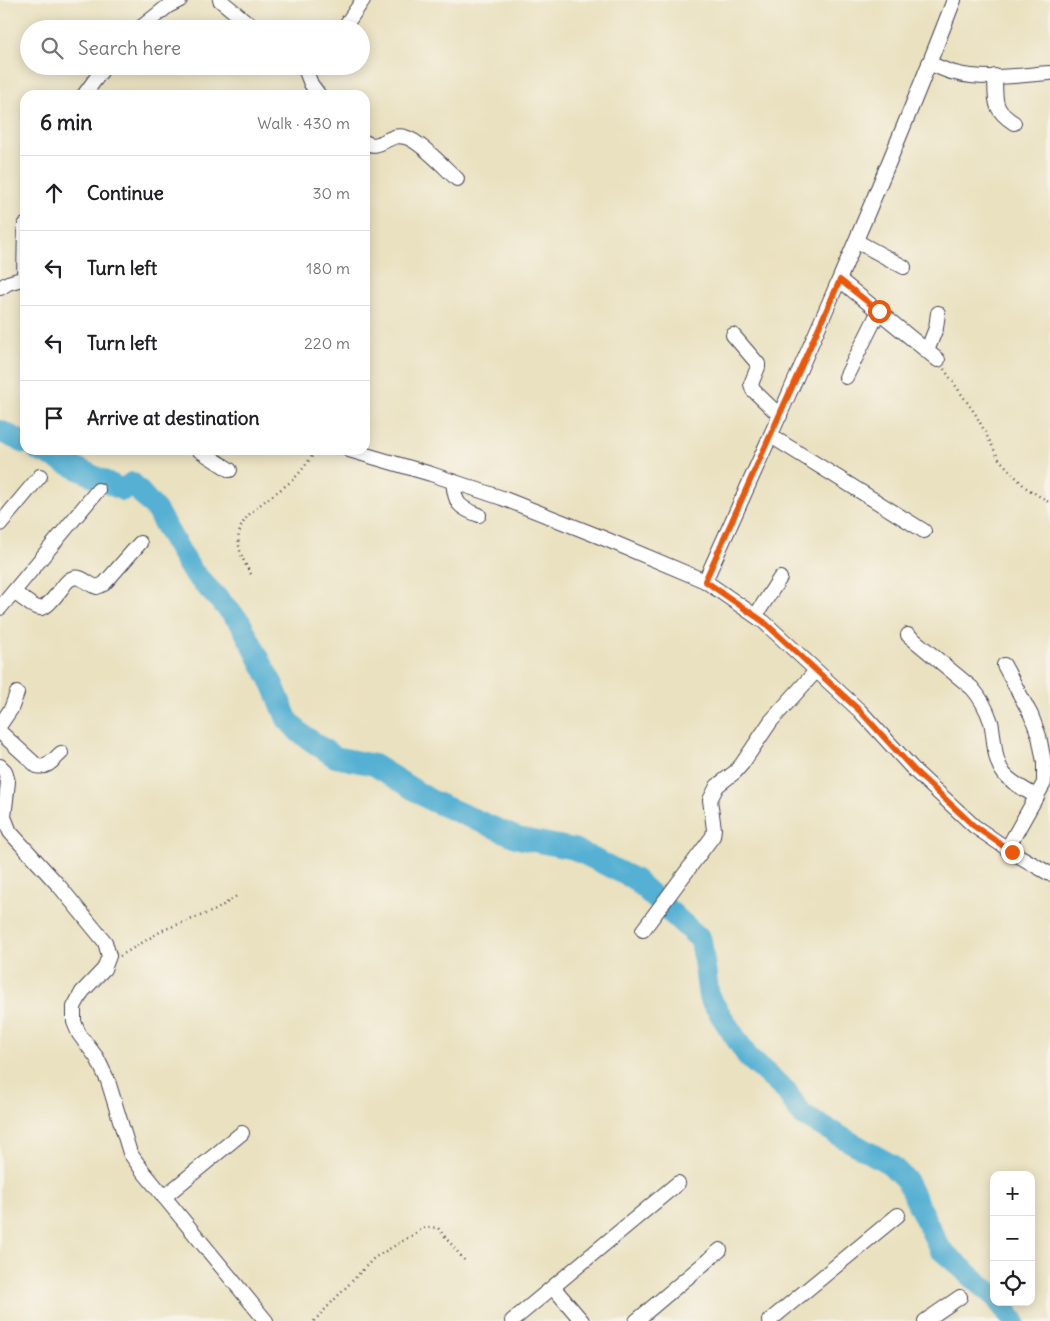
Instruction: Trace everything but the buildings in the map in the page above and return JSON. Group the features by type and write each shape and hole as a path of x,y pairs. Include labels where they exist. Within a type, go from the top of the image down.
{"street":[{"path":"150,20 168,6 180,0"},
{"path":"220,0 244,20"},
{"path":"349,20 363,0"},
{"path":"705,581 840,280 954,0"},
{"path":"929,63 966,76 1050,73"},
{"path":"88,90 98,75"},
{"path":"307,75 313,90"},
{"path":"996,76 998,108 1002,115 1014,123"},
{"path":"370,145 377,145 390,137 396,136 414,140 457,179"},
{"path":"856,241 904,267"},
{"path":"0,288 20,280"},
{"path":"840,280 932,355"},
{"path":"846,377 879,311"},
{"path":"932,355 938,313"},
{"path":"733,334 758,364 751,384 753,390 780,416"},
{"path":"771,436 924,531"},
{"path":"207,455 230,470"},
{"path":"365,455 453,481 603,538 705,581 764,622 860,711 921,777 974,826 1007,849 1050,874"},
{"path":"0,524 40,476"},
{"path":"453,481 454,496 458,505 465,510 479,514"},
{"path":"0,608 98,490"},
{"path":"14,592 35,608 41,609 48,605 68,580 74,577 80,578 91,586 97,587 104,584 140,543"},
{"path":"756,616 780,578"},
{"path":"908,635 972,688 979,697 991,722 998,763 1004,774 1012,782 1037,797"},
{"path":"1004,665 1031,715 1039,736 1044,762 1044,783 1007,849"},
{"path":"643,930 713,836 710,800 717,786 742,764 771,721 816,671"},
{"path":"0,725 11,709 17,693"},
{"path":"0,732 36,766 46,766 61,753"},
{"path":"0,766 5,771 8,782 4,817 10,832 97,932 104,942 109,956 104,969 82,992 74,1007 74,1022 79,1034 97,1058 108,1081 130,1153 266,1321"},
{"path":"164,1197 242,1133"},
{"path":"512,1321 678,1183"},
{"path":"769,1321 898,1215"},
{"path":"636,1321 720,1250"},
{"path":"553,1287 582,1321"},
{"path":"925,1321 960,1297"}],"path":[{"path":"932,355 976,415 999,459 1025,487 1050,503"},
{"path":"250,574 239,551 240,528 246,518 264,500 298,474 312,455"},
{"path":"109,956 118,957 124,955 163,930 216,910 238,895"},
{"path":"314,1321 374,1258 426,1227 438,1228 465,1261"}],"waterway":[{"path":"0,431 20,441"},
{"path":"49,455 123,490 132,483 156,510 191,570 240,622 273,685 287,719 300,733 335,757 374,765 432,801 518,838 574,849 634,879 701,940 709,997 748,1057 786,1091 802,1115 890,1164 906,1180 940,1249 990,1293"},
{"path":"1002,1306 1014,1321"}],"route":[{"path":"879,311 840,280 705,581 764,622 860,711 915,771 974,826 1012,852"}]}
